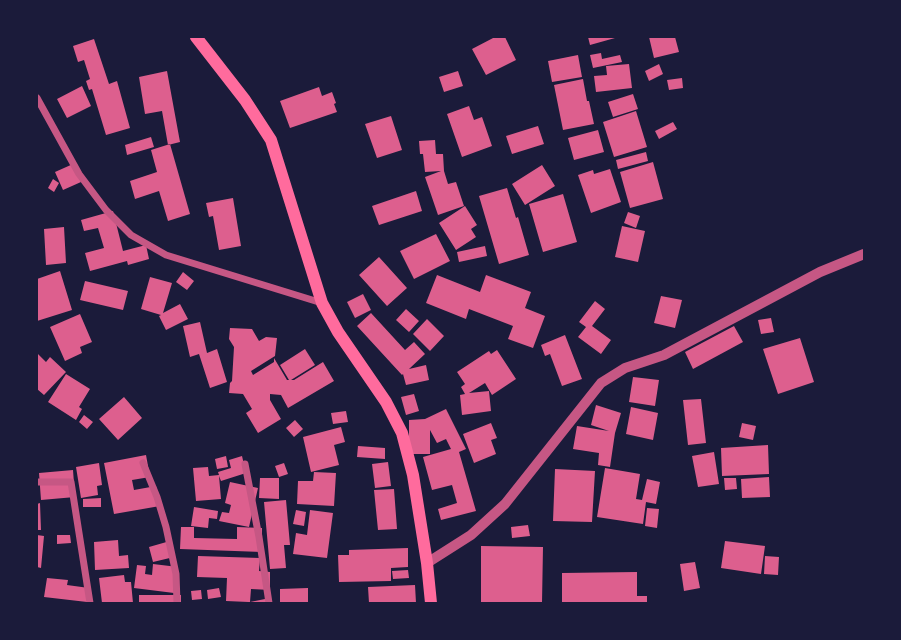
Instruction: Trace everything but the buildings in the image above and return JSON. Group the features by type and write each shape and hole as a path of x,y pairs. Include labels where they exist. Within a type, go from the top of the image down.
{"main road":[{"path":"196,37 246,100 271,140 322,303 338,332 386,402 402,433 412,475 431,603"}],"street":[{"path":"37,98 79,174 106,210 131,235 166,256 322,303"},
{"path":"427,563 471,535 505,504 601,383 625,368 664,355 820,272 864,254"},
{"path":"143,463 166,527 176,574 177,603"},
{"path":"245,464 260,537 269,603"},
{"path":"37,482 71,482 90,603"}]}
